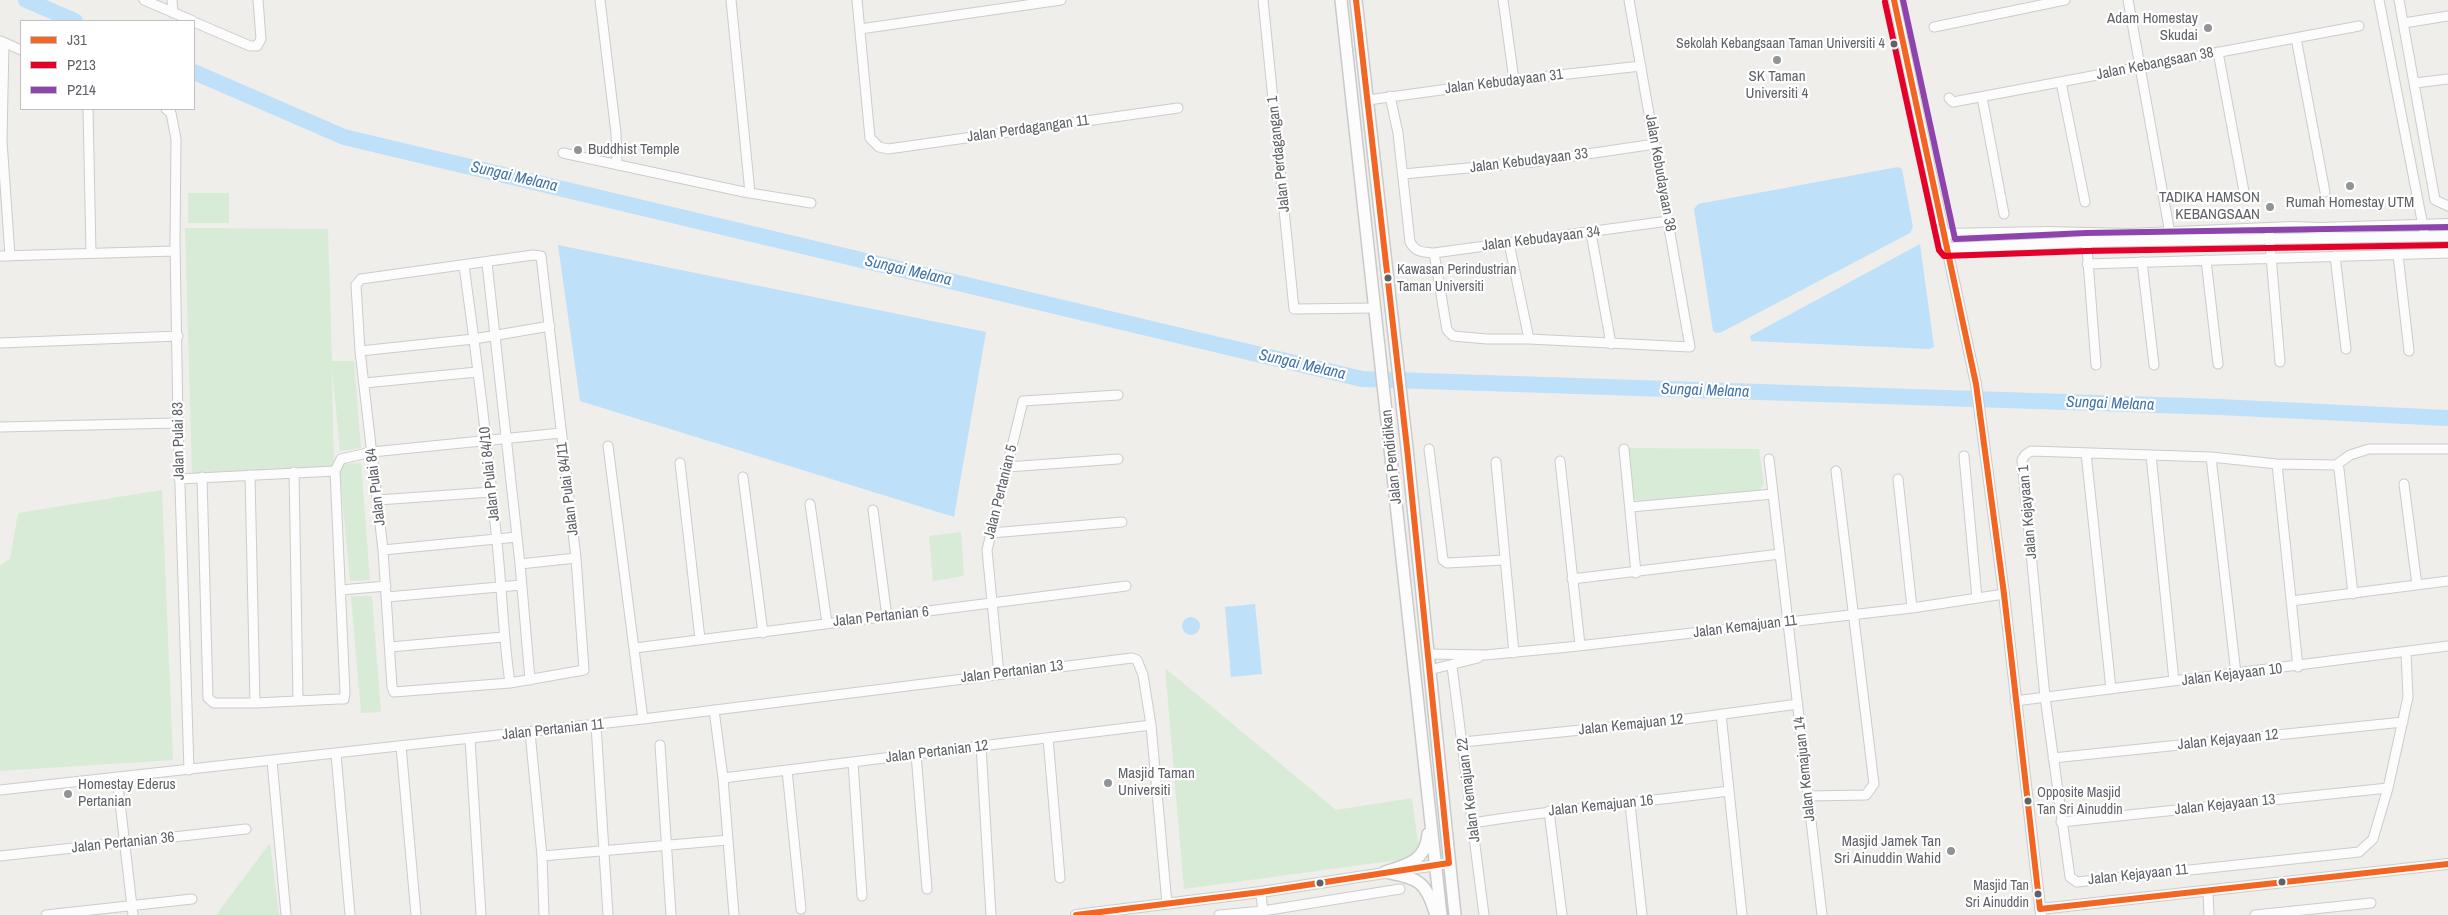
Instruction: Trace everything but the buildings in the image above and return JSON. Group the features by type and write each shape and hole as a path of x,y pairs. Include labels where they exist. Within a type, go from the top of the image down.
{"main road":[{"name":"Jalan Pendidikan","path":"1341,0 1441,915"},
{"name":"Jalan Pendidikan","path":"1356,0 1408,448 1455,915"},
{"path":"1385,872 1416,861 1424,854 1428,839 1428,795"},
{"path":"1385,872 1406,877 1422,884 1429,892 1436,915"}],"street":[{"path":"144,0 190,20"},
{"path":"172,0 173,13"},
{"path":"195,22 250,46 258,46 261,39 258,0"},
{"path":"600,0 616,134 617,163"},
{"path":"731,0 750,193"},
{"path":"857,0 860,29 1061,0"},
{"name":"Jalan Perdagangan 1","path":"1263,0 1294,309 1375,308"},
{"path":"1503,0 1514,80"},
{"name":"Jalan Kebudayaan 38","path":"1611,344 1690,347 1629,0"},
{"path":"1894,0 1948,248 1982,421 2041,912 2448,864"},
{"path":"1934,27 2065,0"},
{"path":"2128,0 2171,237"},
{"path":"2379,0 2425,236"},
{"path":"2399,0 2416,83 2435,200 2448,206"},
{"path":"2404,23 2448,16"},
{"name":"Jalan Kebangsaan 38","path":"1950,100 1954,102 1982,97 2359,26"},
{"name":"Jalan Perdagangan 11","path":"860,29 870,138 878,147 888,149 1178,108"},
{"path":"2296,38 2325,192"},
{"path":"10,256 1,141 2,42 20,50"},
{"path":"2218,52 2245,196"},
{"name":"Jalan Kebudayaan 31","path":"1368,100 1514,80 1641,66"},
{"path":"2416,83 2448,79"},
{"path":"2061,82 2085,202"},
{"path":"1390,96 1403,174"},
{"path":"1982,97 2004,214"},
{"path":"88,110 91,253"},
{"name":"Jalan Pulai 83","path":"169,111 176,139 175,251 178,336 178,423 189,770"},
{"name":"Jalan Kebudayaan 33","path":"1403,174 1533,162 1654,144"},
{"path":"563,152 750,193 812,203"},
{"name":"Jalan Kebudayaan 34","path":"1403,174 1410,242 1414,249 1420,252 1434,253 1668,222"},
{"path":"1945,234 2086,238 2171,237 2269,234 2448,224"},
{"path":"1434,253 1449,334 1487,340 1529,339 1611,344 1591,233"},
{"path":"2269,234 2448,236"},
{"path":"2269,234 2280,362"},
{"path":"1948,248 2086,238"},
{"path":"2086,238 2096,365"},
{"path":"1509,243 1529,339"},
{"path":"0,256 175,251"},
{"path":"2087,264 2448,253"},
{"path":"2398,255 2410,352"},
{"name":"Jalan Pulai 84/11","path":"394,692 510,683 584,670 576,558 541,256 487,263"},
{"path":"2335,256 2346,349"},
{"path":"2206,260 2218,364"},
{"path":"2142,262 2154,365"},
{"path":"464,266 487,263 520,564 530,680"},
{"name":"Jalan Pulai 84","path":"394,692 378,500 355,302 357,282 361,279 464,266"},
{"name":"Jalan Pulai 84/10","path":"464,266 487,441 502,587 503,637 510,683"},
{"path":"360,351 474,339 550,326"},
{"path":"0,342 178,336"},
{"path":"365,384 478,372"},
{"name":"Jalan Pertanian 5","path":"999,674 987,550 1023,401 1118,395"},
{"path":"0,427 178,423"},
{"path":"202,477 208,698 214,703 344,699 335,471 341,459 372,452 561,433"},
{"path":"608,446 643,719"},
{"path":"1429,449 1443,560 1447,563 1504,560"},
{"path":"1624,449 1636,573"},
{"path":"2298,667 2277,464 2336,465 2350,454 2369,449 2448,449"},
{"name":"Jalan Kejayaan 1","path":"2044,697 2022,460 2024,455 2032,451 2212,457 2277,464"},
{"path":"2086,453 2111,689"},
{"path":"2151,455 2174,681"},
{"path":"1964,456 1978,598"},
{"path":"2212,457 2236,674"},
{"path":"1007,467 1118,459"},
{"name":"Jalan Kemajuan 14","path":"1769,459 1787,622 1795,667 1807,796 1822,915"},
{"path":"1560,460 1580,644"},
{"path":"1496,462 1514,653"},
{"path":"680,463 700,639"},
{"path":"2336,465 2339,469 2353,594"},
{"path":"180,479 335,471"},
{"path":"294,472 298,700"},
{"path":"1807,796 1866,795 1874,784 1836,472"},
{"path":"250,475 256,703"},
{"path":"743,477 763,633"},
{"path":"1898,479 1912,608"},
{"path":"2404,484 2417,585"},
{"path":"378,500 491,492"},
{"path":"1630,507 1773,494"},
{"path":"810,504 827,623"},
{"path":"873,510 886,617"},
{"path":"991,533 1122,522"},
{"path":"383,550 517,537"},
{"path":"1572,579 1636,573 1780,554"},
{"path":"520,564 576,558"},
{"path":"2291,601 2448,581"},
{"path":"386,597 522,585"},
{"path":"341,590 386,586"},
{"name":"Jalan Pertanian 6","path":"635,648 1126,586"},
{"name":"Jalan Kemajuan 11","path":"1428,654 1485,656 1514,653 1580,644 1912,608 2004,594"},
{"path":"390,646 503,637"},
{"name":"Jalan Kejayaan 10","path":"2016,701 2298,667 2448,646"},
{"path":"2388,788 2403,722 2409,685 2406,652"},
{"name":"Jalan Kemajuan 11","path":"1429,670 1452,666 1485,656"},
{"name":"Jalan Pertanian 13","path":"643,719 1132,658 1137,660 1143,675 1151,725 1167,904"},
{"name":"Jalan Kemajuan 22","path":"1452,666 1484,915"},
{"name":"Jalan Kejayaan 11","path":"2044,697 2068,873 2077,882 2359,852 2373,839 2388,788"},
{"name":"Jalan Kemajuan 12","path":"1463,742 1798,704"},
{"path":"714,710 723,778 734,915"},
{"path":"1721,714 1742,915"},
{"name":"Jalan Pertanian 11","path":"0,790 643,719"},
{"name":"Jalan Kejayaan 12","path":"2053,758 2403,722"},
{"path":"596,725 602,851 608,915"},
{"name":"Jalan Pertanian 12","path":"723,778 1151,725"},
{"path":"530,732 542,856 544,915"},
{"path":"1048,738 1060,878"},
{"path":"470,739 481,915"},
{"path":"660,745 671,915"},
{"path":"400,746 416,915"},
{"path":"981,746 991,915"},
{"path":"336,754 350,915"},
{"path":"916,754 927,888"},
{"path":"272,761 286,915"},
{"path":"853,762 862,896"},
{"path":"787,770 801,909"},
{"path":"117,777 132,910"},
{"name":"Jalan Kejayaan 13","path":"2061,822 2388,788"},
{"name":"Jalan Kemajuan 16","path":"1473,823 1549,811 1630,804 1729,791"},
{"path":"1630,804 1642,915"},
{"path":"1549,811 1562,915"},
{"name":"Jalan Pertanian 36","path":"0,856 246,828"},
{"path":"542,856 728,840"},
{"path":"1076,915 1261,892 1449,863"},
{"path":"1219,915 1263,913 1400,889"},
{"path":"2208,891 2210,915"},
{"path":"1261,892 1263,913"},
{"path":"46,915 132,910 192,899"},
{"path":"2254,915 2299,913 2371,903"}],"green space":[{"path":"188,193 229,193 229,223 188,223"},
{"path":"185,228 328,229 332,361 354,361 361,448 340,451 332,369 334,470 192,475"},
{"path":"1628,448 1759,449 1764,484 1760,490 1638,501 1633,497"},
{"path":"361,463 370,580 350,581 339,464"},
{"path":"162,490 173,760 0,771 0,565 10,559 18,513"},
{"path":"961,532 964,576 933,581 929,536"},
{"path":"351,596 372,596 381,712 361,713"},
{"path":"1165,668 1336,810 1412,798 1420,857 1184,889"},
{"path":"270,843 279,915 216,915"}],"water":[{"path":"1898,167 1902,169 1913,227 1910,233 1722,332 1716,333 1713,331 1694,209 1698,204"},
{"path":"1920,244 1934,347 1929,349 1751,341 1750,336"},
{"path":"558,245 986,332 954,517 580,401"},
{"path":"1255,604 1262,674 1231,677 1225,607"},
{"path":"1191,617 1197,620 1200,626 1197,632 1191,635 1185,632 1182,626 1185,620"}],"waterway":[{"name":"Sungai Melana","path":"26,0 73,20"},
{"name":"Sungai Melana","path":"195,72 344,137 1362,379 2219,407 2448,418"}],"transit line":[{"name":"J31","path":"1076,915 1261,892 1449,863 1407,448 1356,0"},
{"name":"J31","path":"1894,0 1976,384 2004,594 2040,909"},
{"name":"P214","path":"1903,0 1955,239 2086,233 2448,227"},
{"name":"P213","path":"1885,2 1939,250 1944,256 2086,251 2448,245"},
{"name":"J31","path":"2040,909 2448,864"}],"place":[{"name":"Adam Homestay Skudai","path":"2208,28"},
{"name":"Sekolah Kebangsaan Taman Universiti 4","path":"1894,44"},
{"name":"SK Taman Universiti 4","path":"1777,60"},
{"name":"Buddhist Temple","path":"578,150"},
{"name":"Rumah Homestay UTM","path":"2350,186"},
{"name":"TADIKA HAMSON KEBANGSAAN","path":"2270,207"},
{"name":"Kawasan Perindustrian Taman Universiti","path":"1388,278"},
{"name":"Masjid Taman Universiti","path":"1108,783"},
{"name":"Homestay Ederus Pertanian","path":"68,794"},
{"name":"Opposite Masjid Tan Sri Ainuddin","path":"2028,801"},
{"name":"Masjid Jamek Tan Sri Ainuddin Wahid","path":"1951,851"},
{"name":"Masjid Tan Sri Ainuddin","path":"2038,894"}]}
